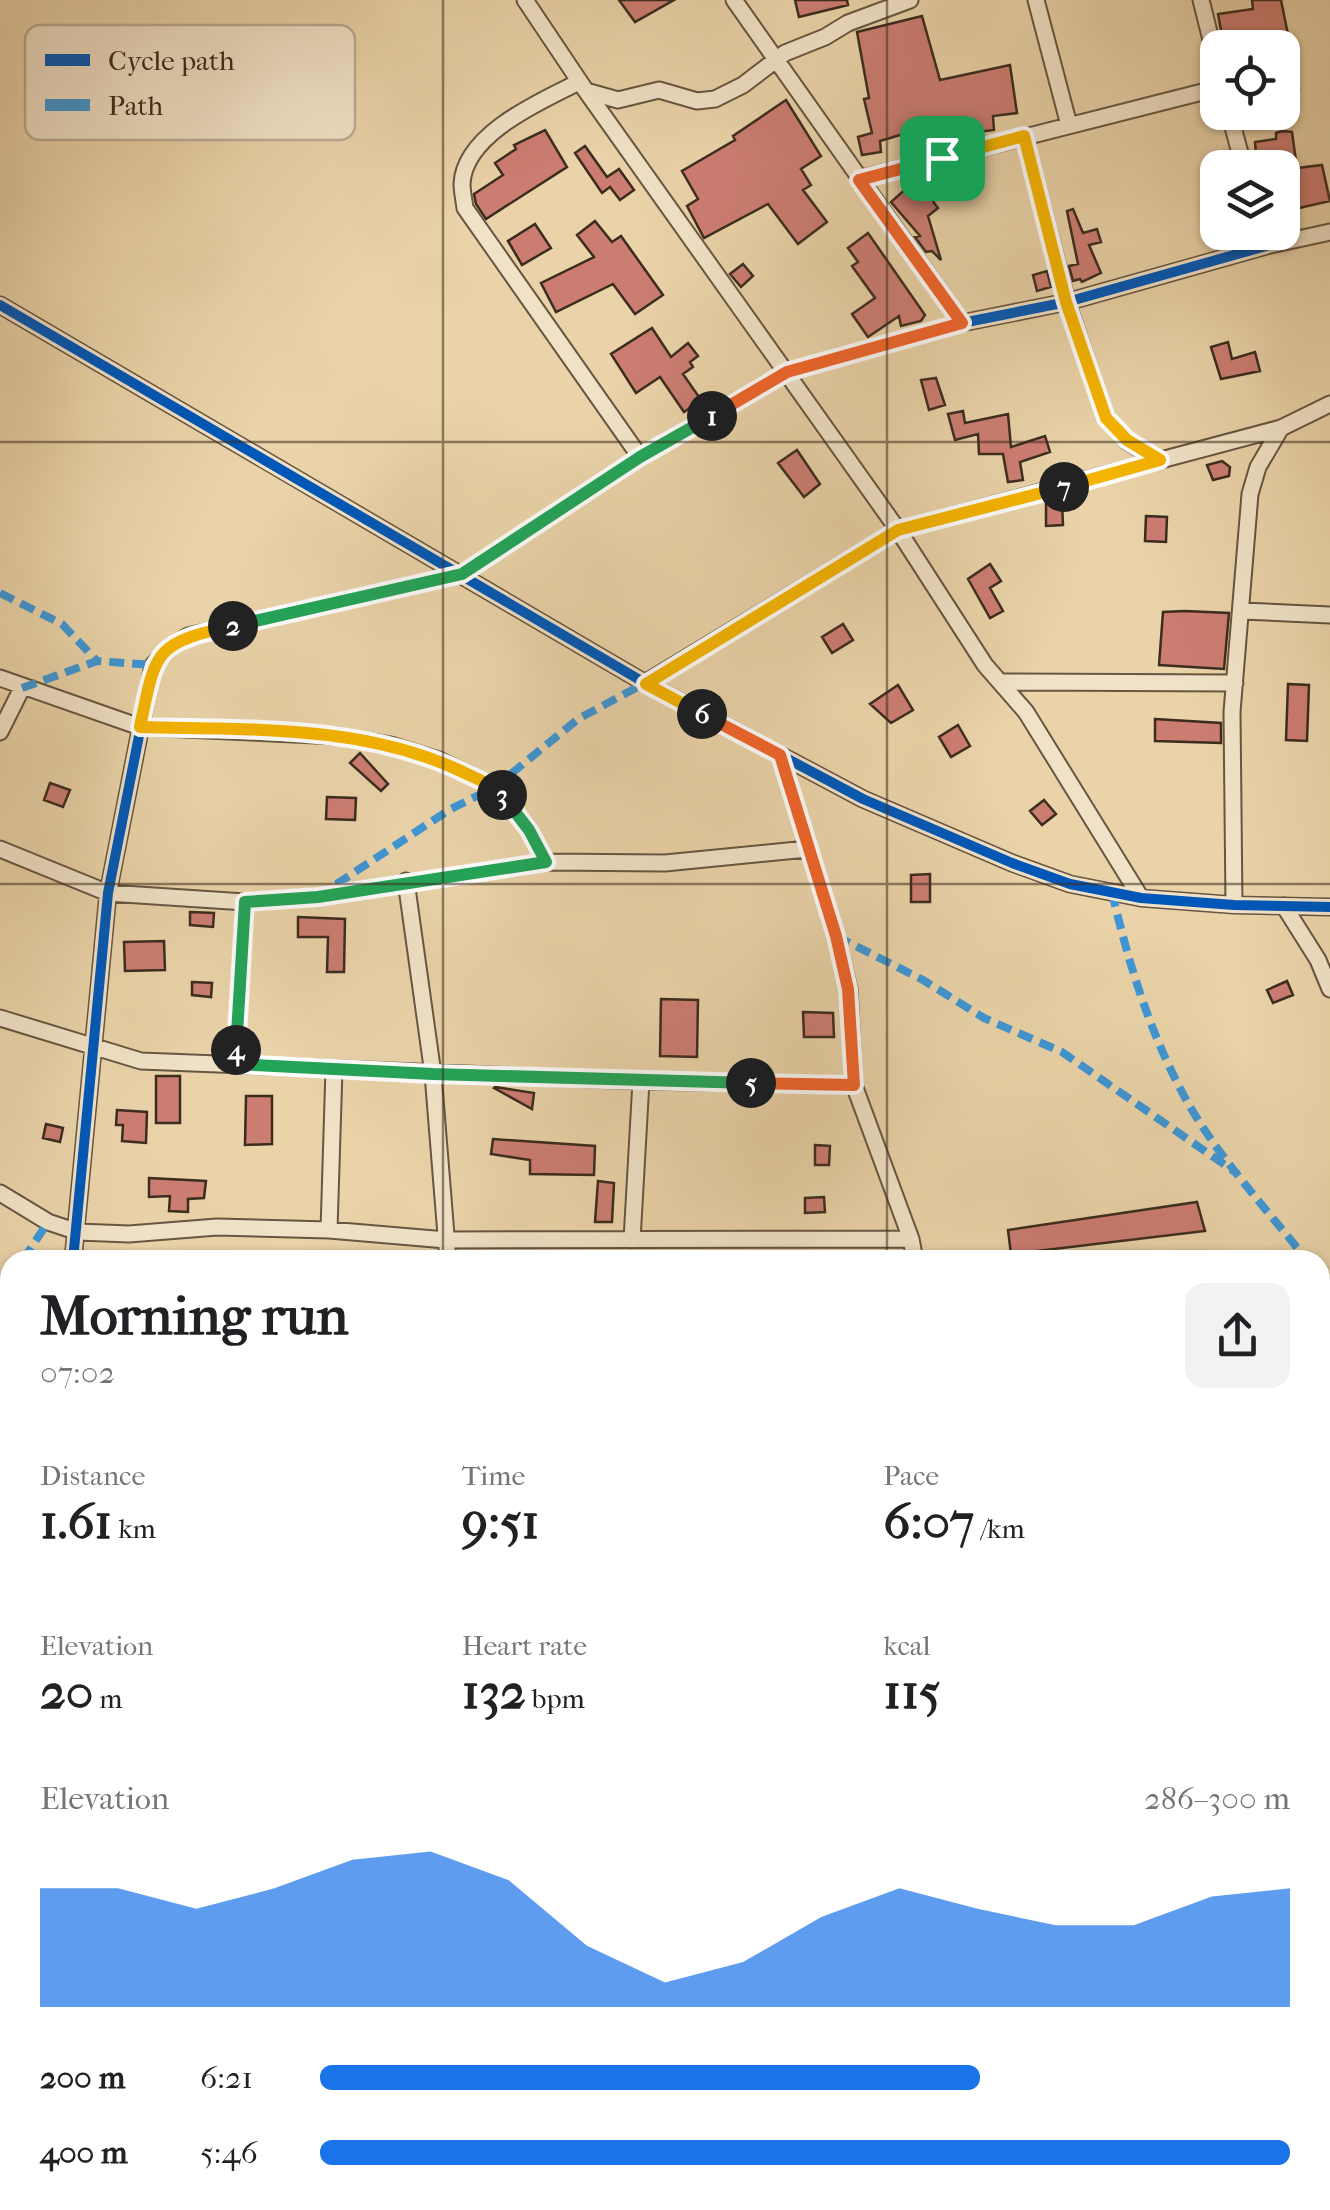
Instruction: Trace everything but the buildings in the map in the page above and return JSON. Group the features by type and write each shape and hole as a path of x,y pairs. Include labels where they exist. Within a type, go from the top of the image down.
{"street":[{"path":"525,0 898,530 985,665 1026,712 1141,898"},
{"path":"734,0 962,323"},
{"path":"640,457 465,208 462,181 471,155 495,130 527,108 582,86 618,100 659,90 706,101 743,85 774,60 848,23 910,0"},
{"path":"1036,0 1070,124"},
{"path":"1201,0 1208,30"},
{"path":"859,180 1200,92"},
{"path":"1024,136 1066,302 1106,418 1127,440 1160,460"},
{"path":"1300,236 1330,232"},
{"path":"75,1250 108,893 153,665 170,647 188,636 462,574 640,457 787,372 962,323 1066,302 1232,250"},
{"path":"0,305 646,684 863,798 1070,884 1141,898 1234,905 1330,906"},
{"path":"646,684 898,530 1281,428 1330,404"},
{"path":"1234,905 1232,728 1250,494 1258,467 1281,428"},
{"path":"1242,611 1330,615"},
{"path":"0,678 140,727 337,736 439,760 495,787 529,830 546,862"},
{"path":"1001,682 1235,682"},
{"path":"0,732 22,688"},
{"path":"780,755 836,936 848,989 854,1085 913,1250"},
{"path":"0,849 108,893 245,902 318,897 546,862 665,863 807,848"},
{"path":"406,882 433,1074 447,1250"},
{"path":"235,1064 245,902"},
{"path":"1284,906 1318,960 1330,989"},
{"path":"0,1018 141,1061 433,1074 854,1085"},
{"path":"329,1230 334,1069"},
{"path":"632,1240 641,1081"},
{"path":"0,1193 48,1222 78,1232 129,1234 217,1227 329,1230 446,1240 911,1238"},
{"path":"600,1240 601,1250"},
{"path":"768,1240 769,1250"}],"marked path":[{"path":"0,593 62,624 97,661"},
{"path":"22,688 97,661 153,665"},
{"path":"317,897 449,810 495,787 578,719 645,683"},
{"path":"1112,892 1141,995 1183,1094 1225,1159 1299,1250"},
{"path":"836,936 923,980 984,1018 1062,1052 1238,1174"},
{"path":"30,1250 48,1222"}],"cycle path":[{"path":"74,1250 108,893 153,665 170,647 188,636 462,574 640,457 787,372 962,323 1067,302 1252,250"},
{"path":"0,305 645,683 863,799 1070,884 1141,898 1330,907"}],"route":[{"path":"1024,136 1066,302 1106,418 1127,440 1160,460 898,530 646,684 780,755 836,936 848,989 854,1085 433,1074 235,1064 245,902 318,897 546,862 529,830 495,787 439,760 391,744 337,736 140,727 153,665 170,647 188,636 462,574 640,457 787,372 962,323 859,180 942,158 1024,136"}]}
